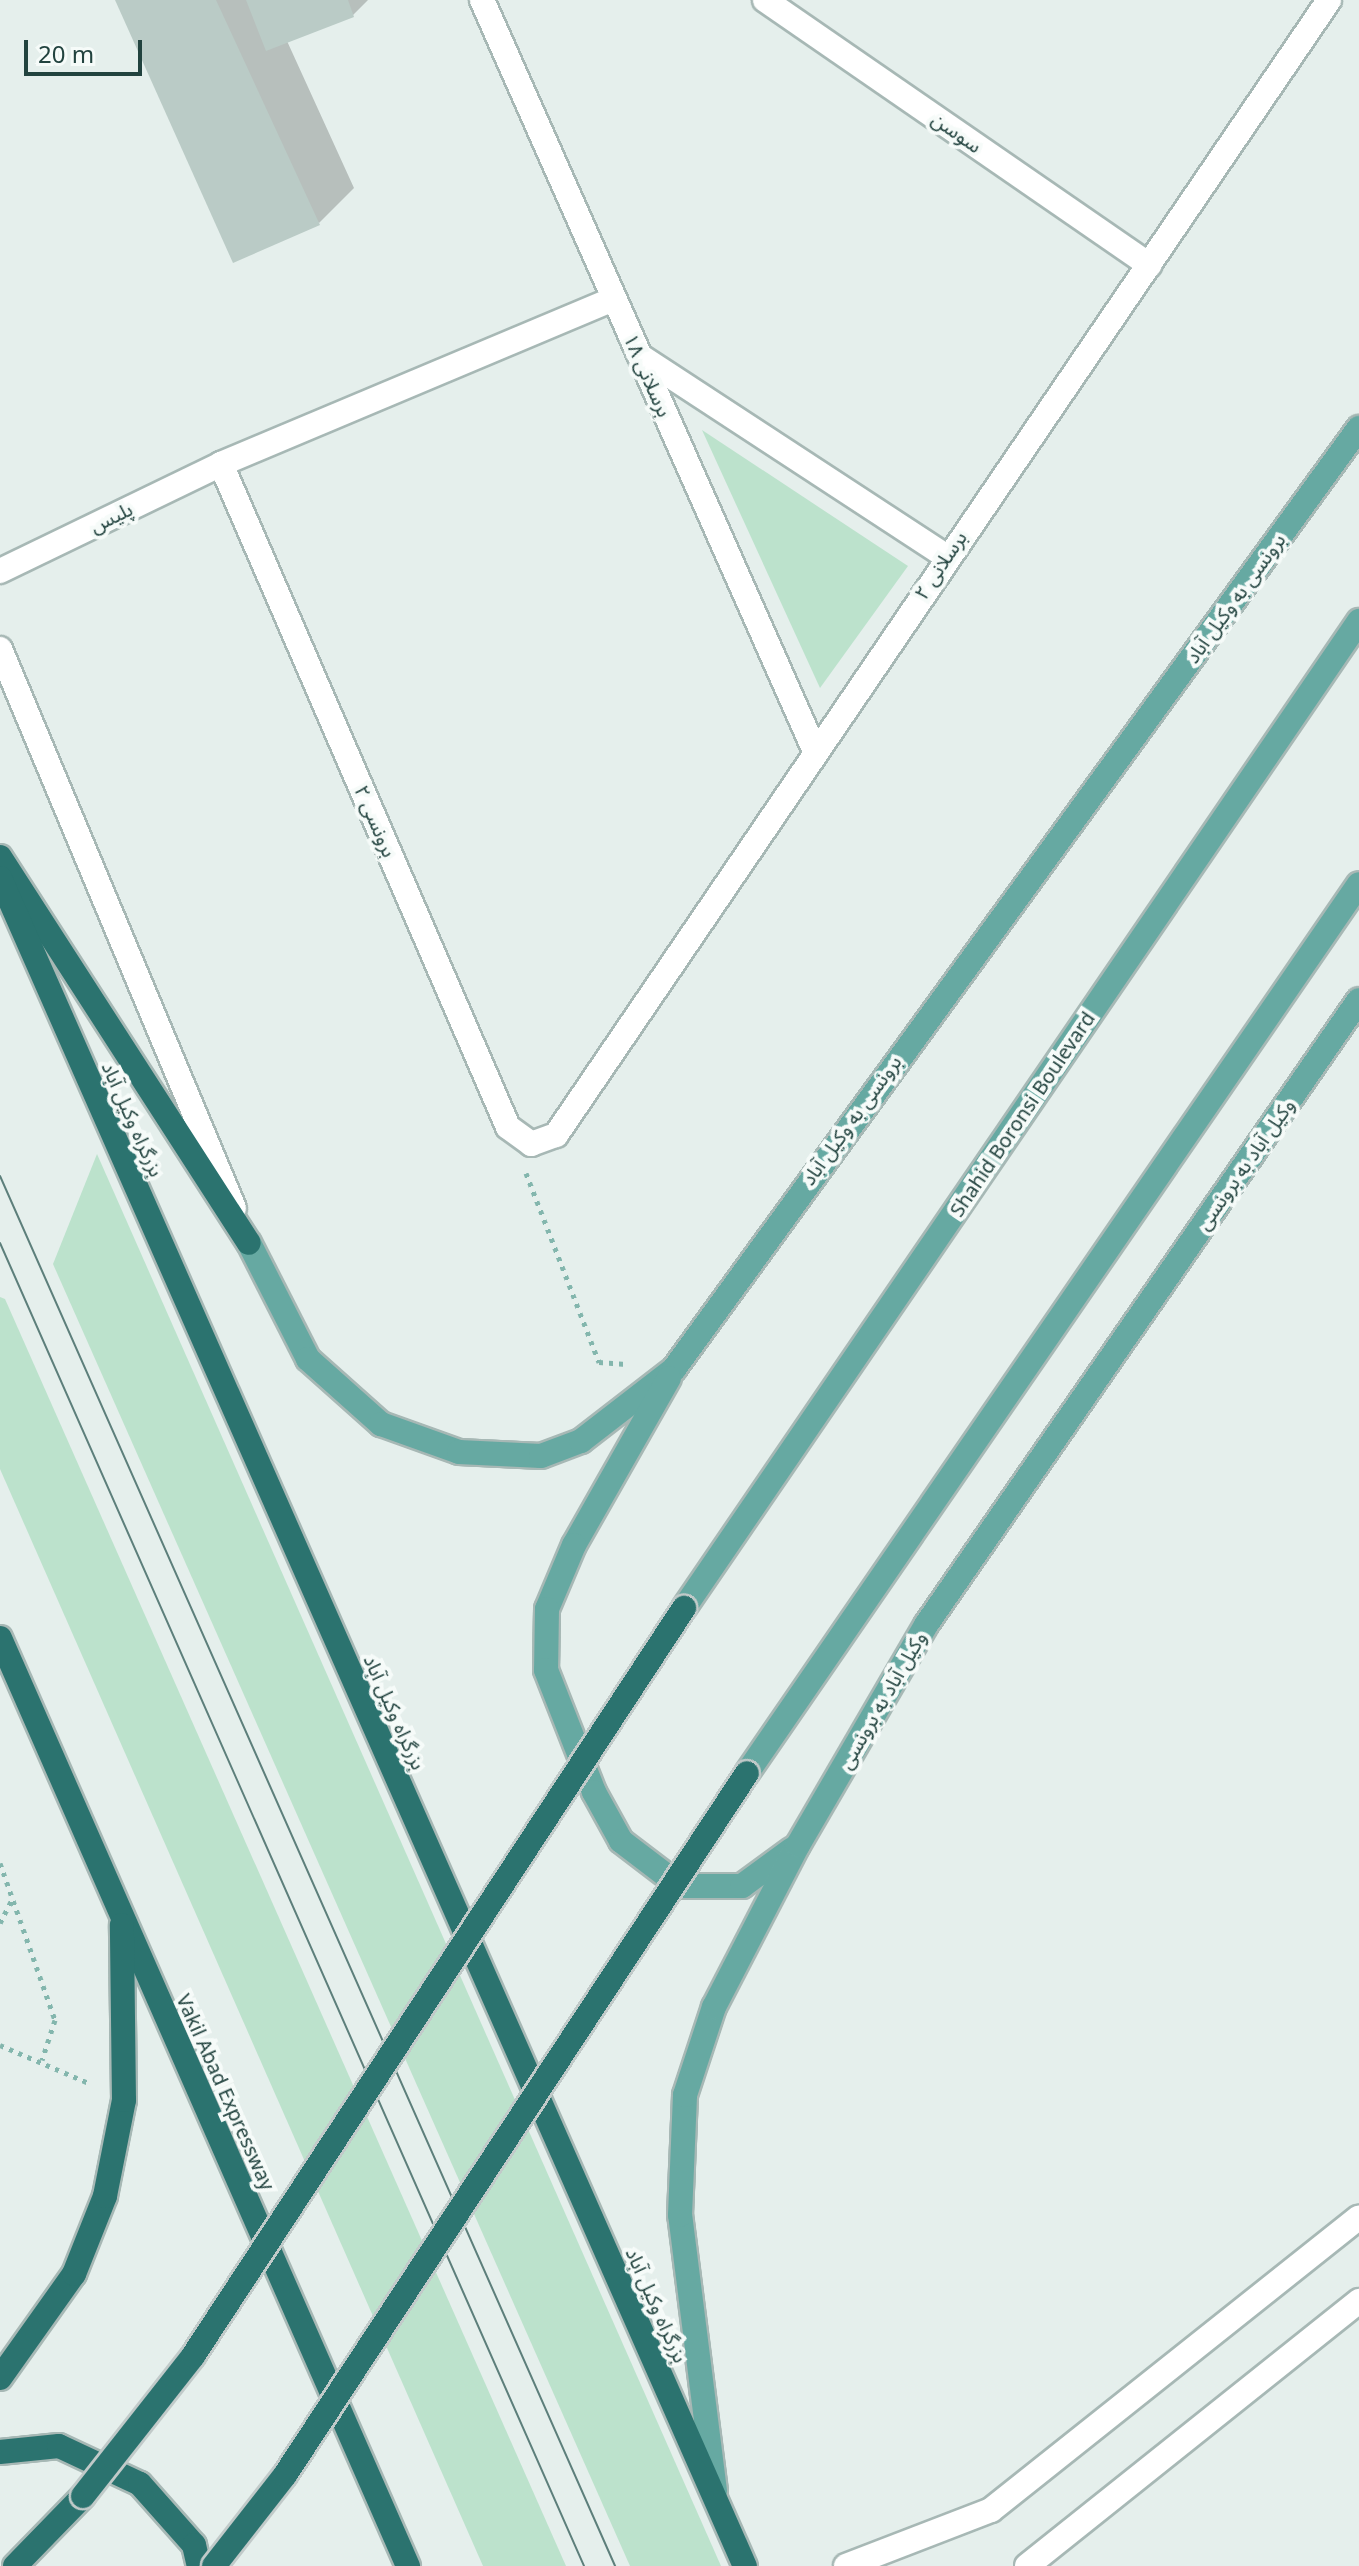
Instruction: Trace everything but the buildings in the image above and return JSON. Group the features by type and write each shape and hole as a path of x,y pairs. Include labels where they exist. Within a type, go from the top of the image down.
{"highway":[{"path":"0,857 249,1243"},
{"name":"بزرگراه وکیل آباد","path":"0,878 745,2566"},
{"path":"15,2566 83,2496 193,2356 684,1608"},
{"name":"Vakil Abad Expressway","path":"0,1638 408,2566"},
{"path":"214,2566 285,2475 747,1773"},
{"path":"0,2378 74,2274 105,2196 124,2100 122,1915"},
{"path":"0,2452 59,2446 140,2484 194,2545 199,2566"}],"main road":[{"name":"برونسی به وکیل آباد","path":"249,1243 308,1359 381,1424 459,1452 541,1456 581,1441 674,1369 1359,428"},
{"name":"Shahid Boronsi Boulevard","path":"684,1608 1359,621"},
{"path":"747,1773 1359,884"},
{"name":"وکیل آباد به برونسی","path":"716,2498 680,2215 685,2095 714,2007 798,1845 926,1625 1359,1000"},
{"path":"674,1369 568,1558 547,1609 546,1670 594,1792 621,1841 680,1886 742,1886 798,1845"}],"street":[{"name":"برسلانی ۱۸","path":"482,0 815,751"},
{"name":"سوسن","path":"765,0 1149,265"},
{"name":"برسلانی ۲","path":"508,1127 531,1144 556,1135 946,556 1329,0"},
{"name":"پلیس","path":"0,571 221,464 614,299"},
{"path":"640,356 946,556"},
{"name":"برونسی ۲","path":"221,464 508,1127"},
{"path":"0,649 249,1243"},
{"path":"846,2566 991,2510 1359,2217"},
{"path":"1027,2566 1359,2301"}],"path":[{"path":"508,1127 599,1362 674,1369"},
{"path":"0,1863 55,2020 42,2060"},
{"path":"0,1923 12,1899"},
{"path":"0,2045 42,2060 124,2100"}],"green space":[{"path":"702,430 908,566 820,688"},
{"path":"97,1154 721,2566 630,2566 53,1264"},
{"path":"0,1297 5,1299 566,2566 483,2566 0,1469"}],"tram line":[{"path":"0,1176 615,2566"},
{"path":"0,1243 584,2566"}]}
